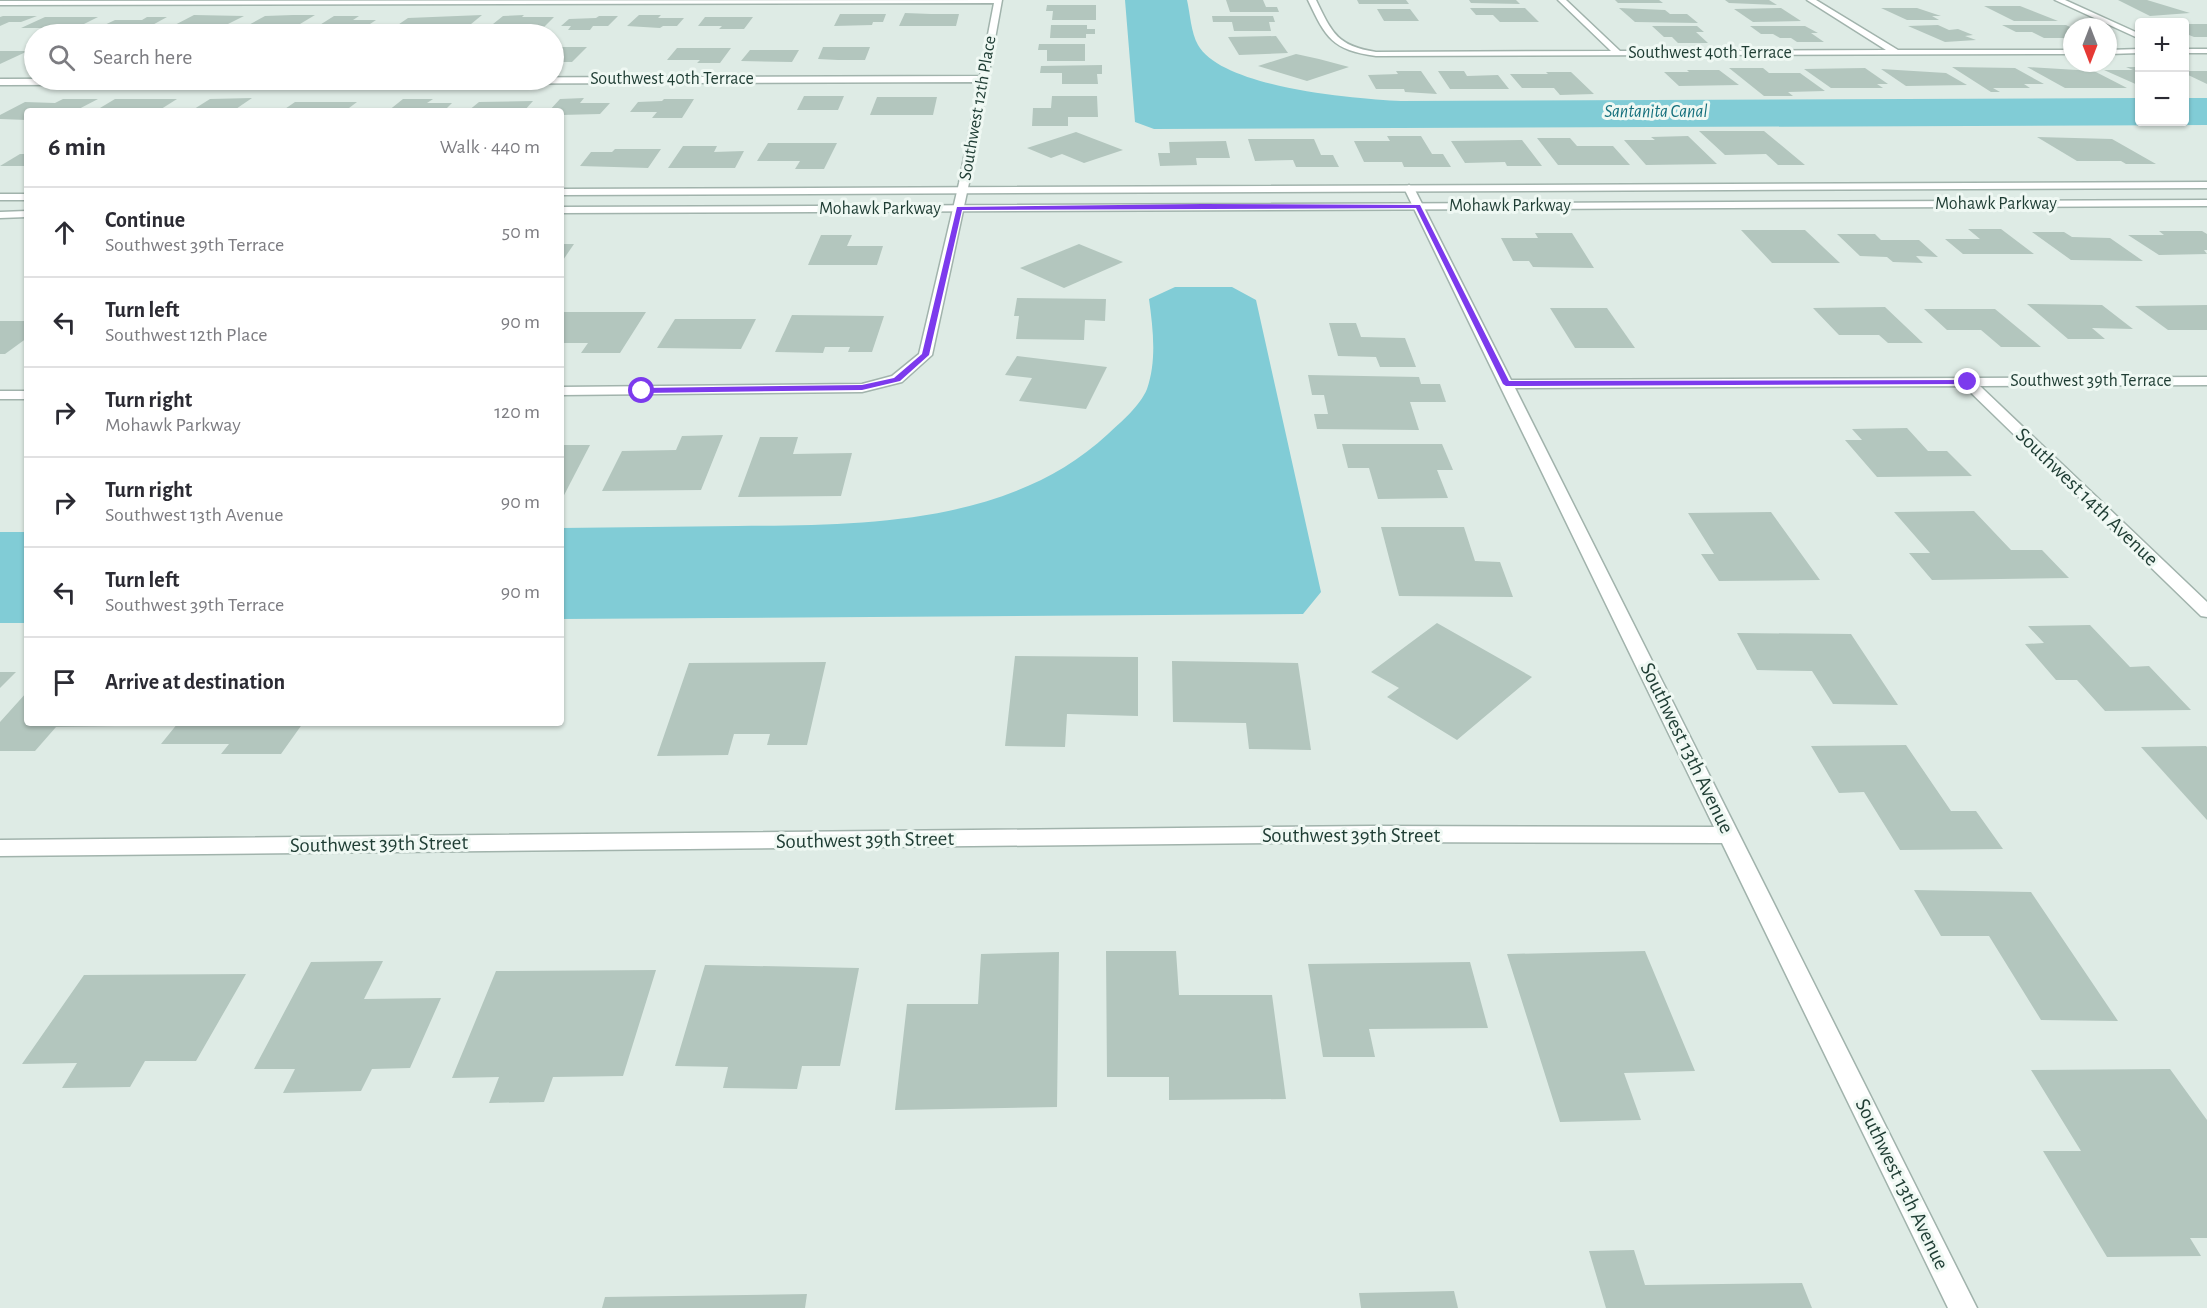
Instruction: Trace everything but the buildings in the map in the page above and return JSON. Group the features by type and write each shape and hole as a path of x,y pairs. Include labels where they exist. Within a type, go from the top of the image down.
{"street":[{"path":"0,3 998,0"},
{"name":"Southwest 12th Place","path":"564,391 862,388 897,379 925,355 963,190 998,0"},
{"name":"Southwest 40th Terrace","path":"1312,0 1331,38 1348,49 1386,54 2063,52"},
{"path":"1562,0 1619,54"},
{"path":"1811,0 1895,52"},
{"path":"2059,0 2135,35"},
{"path":"2117,52 2135,51"},
{"path":"2189,51 2207,51"},
{"name":"Southwest 40th Terrace","path":"564,80 983,79"},
{"name":"Southwest 40th Terrace","path":"0,82 24,82"},
{"name":"Mohawk Parkway","path":"564,192 2207,185"},
{"name":"Southwest 13th Avenue","path":"1409,188 1963,1308"},
{"path":"0,197 24,197"},
{"name":"Mohawk Parkway","path":"564,210 2207,203"},
{"path":"0,215 24,214"},
{"name":"Southwest 39th Terrace","path":"1506,384 2207,381"},
{"name":"Southwest 14th Avenue","path":"1968,382 2207,612"},
{"path":"0,395 24,395"},
{"name":"Southwest 39th Street","path":"0,848 1373,834 1730,835"}],"water":[{"name":"Santanita Canal","path":"1125,0 1187,0 1192,29 1198,45 1212,60 1234,72 1261,81 1323,94 1401,101 2135,98 2135,125 1154,129 1135,122"},
{"path":"2189,98 2207,98 2207,125 2189,125"},
{"path":"1175,287 1232,287 1256,300 1321,592 1303,614 564,619 564,528 836,524 885,520 934,514 981,503 1027,487 1069,464 1108,434 1135,408 1144,395 1150,378 1153,356 1149,299"},
{"path":"0,532 24,532 24,623 0,623"}],"route":[{"path":"642,391 862,388 897,379 925,355 959,209 1202,206 1418,206 1506,384 1968,382"}]}
